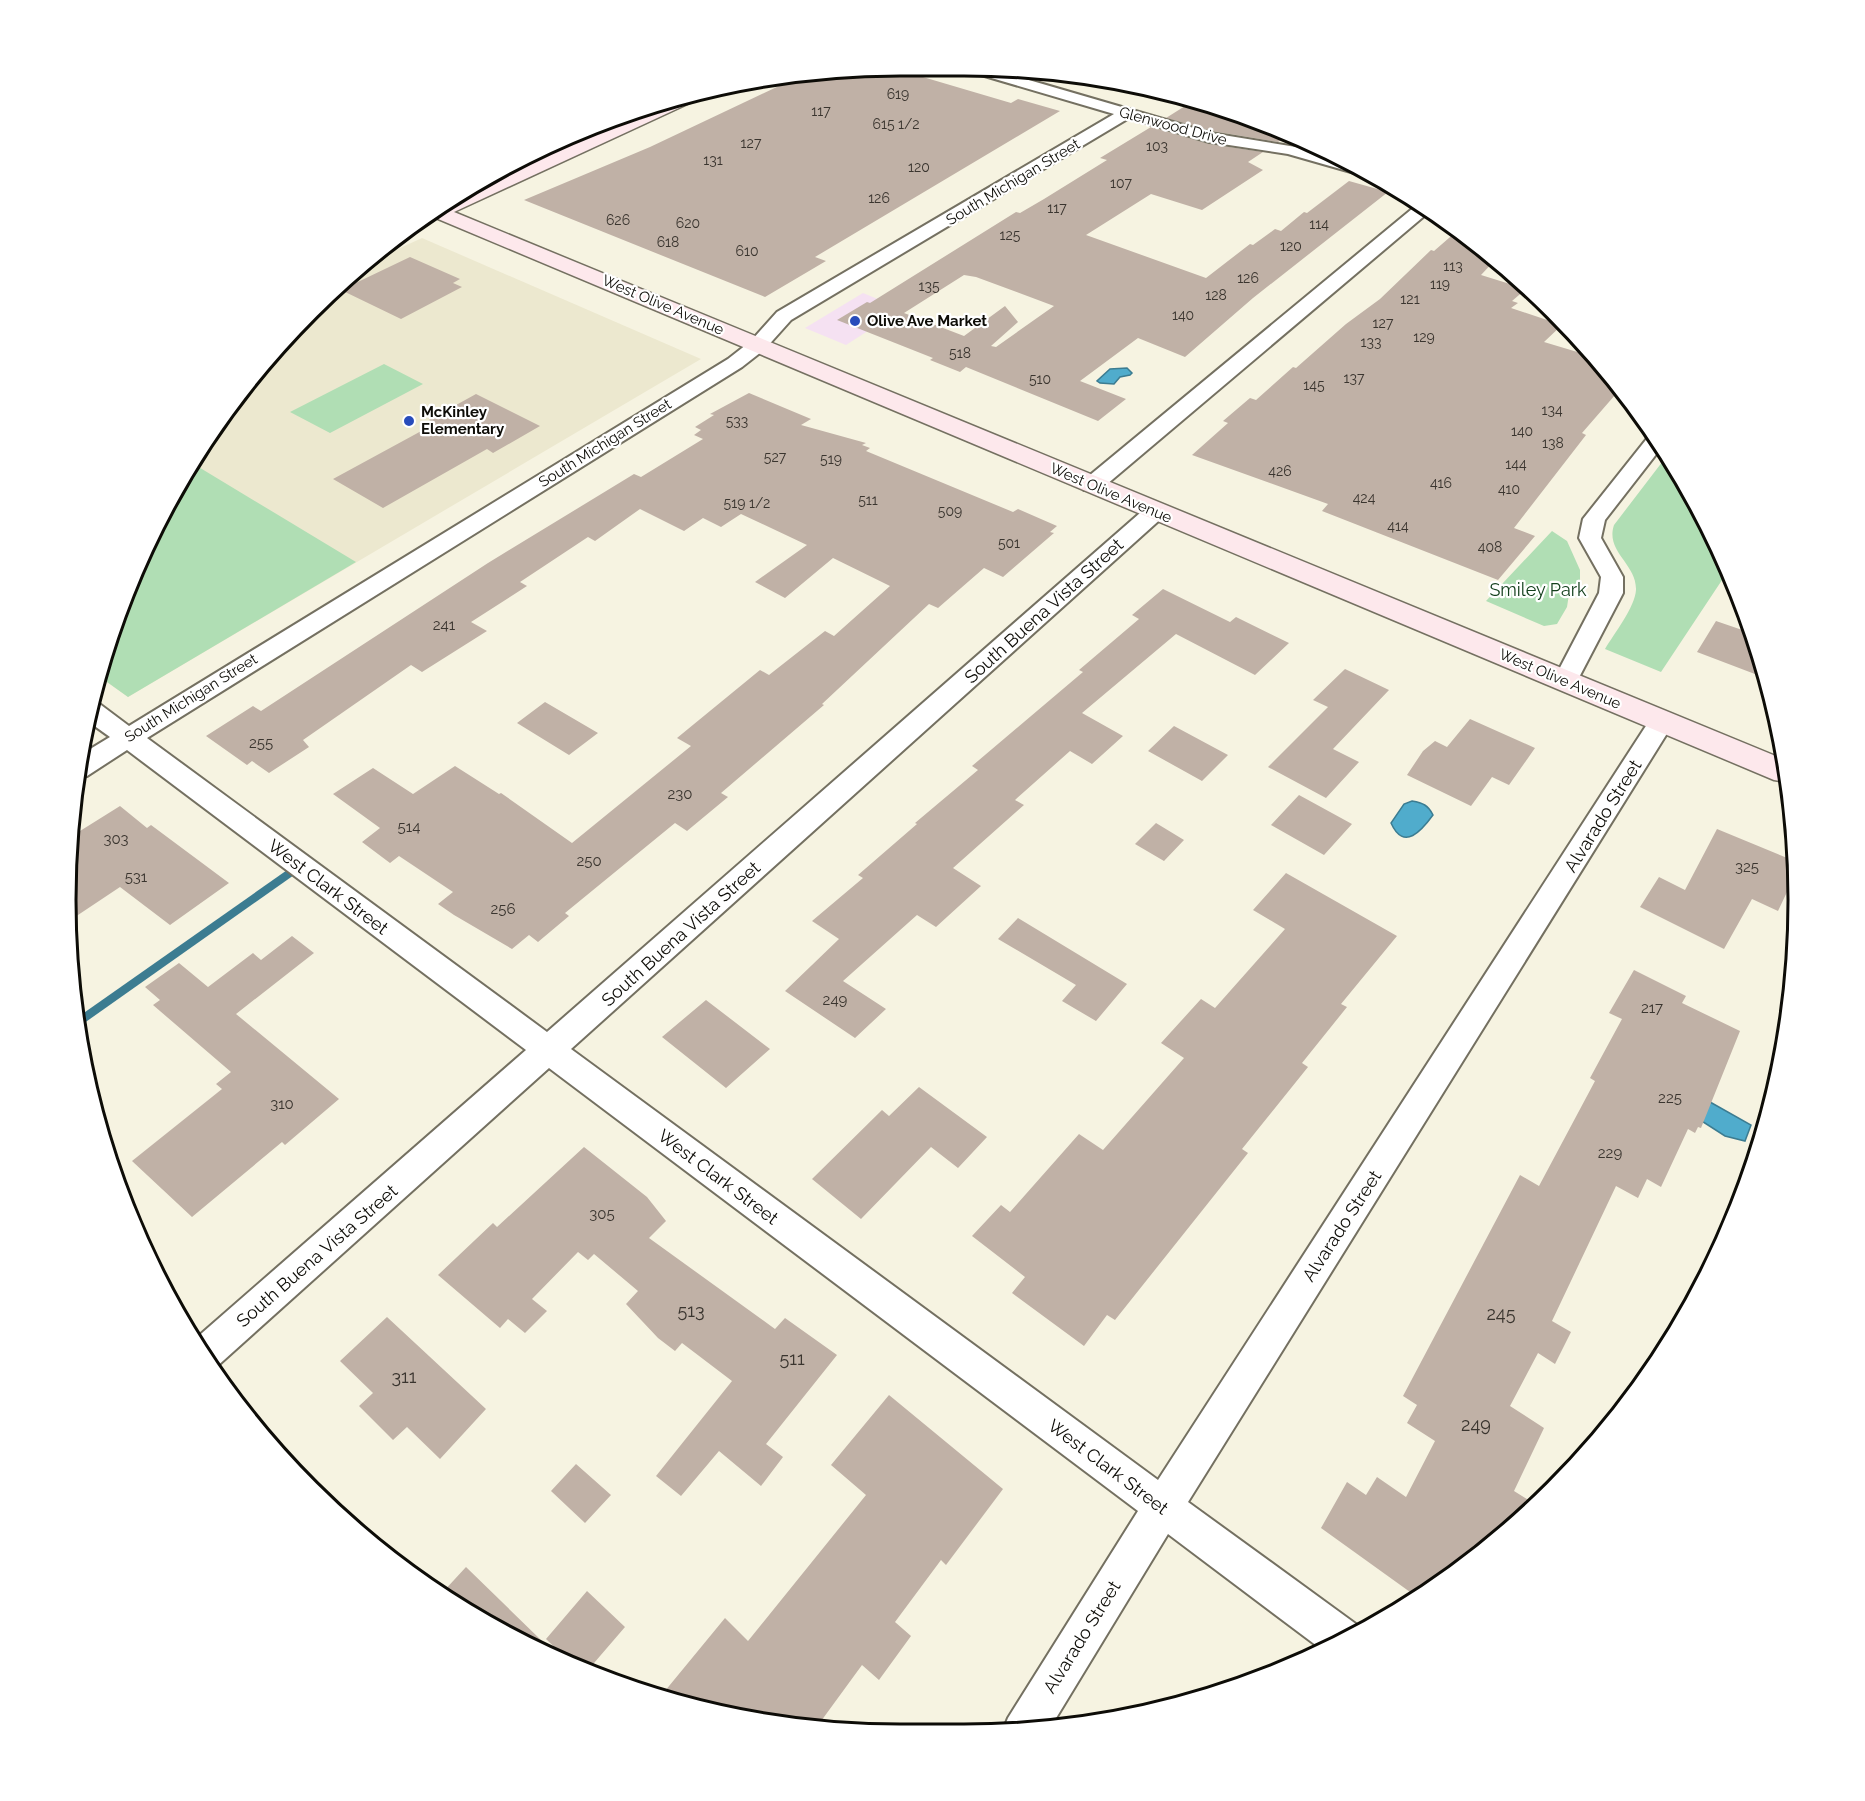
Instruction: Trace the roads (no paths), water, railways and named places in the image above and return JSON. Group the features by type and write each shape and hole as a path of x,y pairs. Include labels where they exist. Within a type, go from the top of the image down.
{"street":[{"name":"Glenwood Drive","path":"1005,78 1209,137 1240,144 1290,150 1329,161"},
{"name":"South Michigan Street","path":"89,762 725,369 758,345 784,316 1127,113"},
{"path":"477,194 641,118"},
{"path":"1092,485 1418,213"},
{"name":"West Olive Avenue","path":"444,214 1777,769"},
{"path":"1565,681 1611,593 1612,576 1590,538 1594,519 1652,446"},
{"name":"South Buena Vista Street","path":"210,1350 1156,511"},
{"name":"West Clark Street","path":"98,715 1337,1636"},
{"name":"Alvarado Street","path":"1029,1722 1162,1508 1662,721"}],"water":[{"path":"1127,368 1132,373 1120,377 1114,384 1097,381 1110,369"},
{"path":"1412,801 1425,805 1433,815 1413,836 1402,836 1396,832 1391,823 1404,804"},
{"path":"1710,1102 1751,1125 1745,1141 1725,1136 1697,1118"}],"waterway":[{"path":"85,1017 300,865"}],"place":[{"name":"Olive Ave Market","path":"855,321"},
{"name":"McKinley Elementary","path":"409,421"}],"park label":[{"name":"Smiley Park","path":"1538,590"}]}
